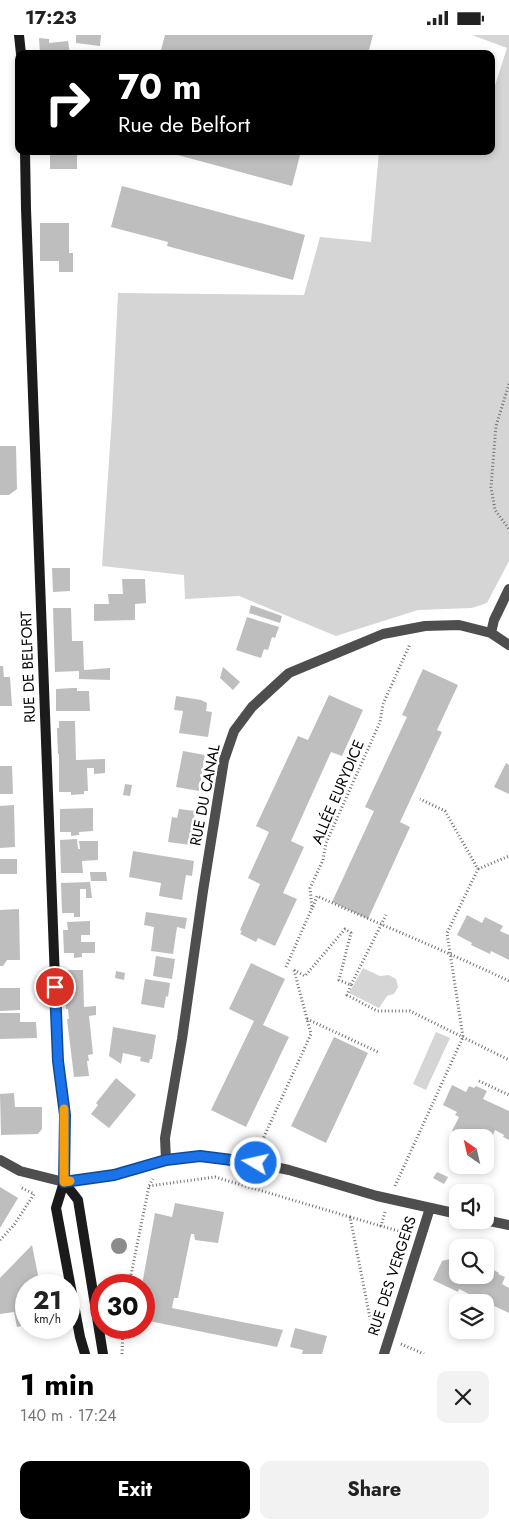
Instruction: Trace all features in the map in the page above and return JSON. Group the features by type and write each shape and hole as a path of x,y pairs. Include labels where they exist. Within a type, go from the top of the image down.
{"main road":[{"path":"19,35 21,50"},
{"name":"RUE DE BELFORT","path":"25,155 58,1061 65,1115 64,1182 56,1208 80,1337 85,1354"},
{"path":"64,1182 78,1200 103,1354"}],"street":[{"path":"509,589 494,620 494,635 509,645"},
{"name":"RUE DU CANAL","path":"166,1160 165,1137 184,1029 203,891 224,760 234,731 252,707 289,673 383,634 425,625 459,625 494,635"},
{"path":"0,1160 20,1171 64,1182 114,1175 166,1160 200,1156 256,1163 289,1170 389,1199 449,1212"},
{"name":"RUE DES VERGERS","path":"384,1354 430,1208"},
{"path":"494,1222 509,1225"}],"path":[{"path":"509,384 496,426 491,487 495,511 509,529"},
{"name":"ALLÉE EURYDICE","path":"286,967 312,908 310,888 323,860 326,843 380,723 383,704 417,627"},
{"path":"420,799 445,811 478,869"},
{"path":"381,1226 389,1199 463,1037 446,933 478,869 509,856"},
{"path":"312,908 317,896 509,981"},
{"path":"386,915 347,995 377,1011 410,1011 509,1060"},
{"path":"256,1163 259,1148 311,1034 294,970 305,976 345,929 351,933 339,980 351,985"},
{"path":"307,1019 378,1052"},
{"path":"479,1081 509,1095"},
{"path":"131,1274 149,1186 166,1160"},
{"path":"0,1240 14,1225 34,1194 12,1183 20,1171"},
{"path":"149,1186 215,1177 421,1237"},
{"path":"350,1217 373,1333 424,1354"},
{"path":"122,1354 123,1339"}],"shaded area":[{"path":"472,35 509,35 509,561 487,603 472,608 418,610 336,636 239,596 185,599 184,575 102,566 118,293 304,295 320,237 371,242 379,155 495,155 495,86 507,48"},
{"path":"363,968 380,976 389,975 396,979 398,987 394,994 387,996 379,1008 349,993"},
{"path":"436,1032 450,1038 426,1090 413,1084"}],"building":[{"path":"76,35 101,35 100,46 76,43"},
{"path":"165,35 373,35 369,50 161,50"},
{"path":"39,38 49,39 49,43 68,41 69,50 40,50"},
{"path":"50,155 77,155 77,169 50,169"},
{"path":"178,155 300,155 292,186"},
{"path":"122,186 305,235 293,280 167,246 168,242 111,227"},
{"path":"40,223 69,223 69,253 73,253 73,272 59,272 59,261 40,261"},
{"path":"0,446 16,446 17,489 9,495 0,495"},
{"path":"52,568 70,568 70,591 53,592"},
{"path":"122,579 145,579 146,603 135,604 135,620 94,621 94,604 109,604 108,594 123,594"},
{"path":"251,605 282,616 280,623 249,613"},
{"path":"53,608 71,608 72,641 83,641 84,670 110,668 110,680 79,679 79,671 55,672"},
{"path":"247,617 279,627 275,638 272,637 268,650 264,649 261,658 236,650"},
{"path":"0,666 3,666 4,677 10,677 12,706 0,706"},
{"path":"223,667 240,682 233,690 220,678"},
{"path":"423,669 458,685 437,730 442,732 400,822 410,827 368,919 332,902 374,811 365,807 407,717 402,715"},
{"path":"77,688 77,691 89,691 90,711 56,711 56,689"},
{"path":"329,695 363,710 342,756 331,752 291,841 304,847 283,893 297,899 275,946 258,938 256,942 240,934 242,931 240,930 260,884 248,878 269,832 256,826 298,736 308,740"},
{"path":"176,696 201,700 207,703 206,711 212,712 208,737 179,733 183,711 174,710"},
{"path":"59,721 75,721 76,760 105,759 105,773 94,774 94,768 87,768 88,791 84,791 84,794 71,795 71,792 59,792 57,728 59,728"},
{"path":"183,751 205,755 199,791 176,787"},
{"path":"506,763 509,765 509,794 494,787"},
{"path":"0,766 12,766 13,794 0,794"},
{"path":"125,784 132,785 130,796 123,795"},
{"path":"14,805 15,847 0,848 0,806"},
{"path":"93,808 93,831 79,832 79,835 71,836 71,832 60,832 60,809"},
{"path":"179,809 195,811 190,845 168,842 172,817 177,818"},
{"path":"77,839 78,849 80,849 79,841 98,841 98,860 82,861 83,873 61,873 60,840"},
{"path":"133,851 194,861 192,876 186,875 182,900 159,896 161,883 129,877"},
{"path":"0,859 17,859 17,874 0,874"},
{"path":"90,872 106,872 107,881 91,881"},
{"path":"90,882 92,898 86,898 86,889 80,889 80,917 74,917 74,913 62,913 61,883"},
{"path":"19,909 20,960 7,960 3,966 0,966 0,910"},
{"path":"146,912 187,918 185,929 177,927 173,954 151,951 154,927 144,925"},
{"path":"467,915 482,923 485,917 503,926 500,931 509,935 509,960 491,951 490,954 471,945 472,943 457,935"},
{"path":"90,921 90,935 81,935 81,942 95,942 95,953 82,953 82,957 74,958 74,953 64,953 63,930 68,930 67,922"},
{"path":"156,956 175,959 172,979 153,976"},
{"path":"251,963 285,979 263,1025 289,1037 246,1127 211,1110 254,1021 229,1009"},
{"path":"64,970 83,970 84,1007 96,1006 96,1015 89,1016 93,1054 88,1055 89,1076 74,1077 67,1019 69,1019 68,1009 66,1009"},
{"path":"116,971 125,973 124,980 115,978"},
{"path":"145,979 170,983 164,1008 141,1004"},
{"path":"0,988 20,988 20,1010 0,1011"},
{"path":"0,1013 20,1013 20,1022 36,1022 37,1038 0,1039"},
{"path":"113,1027 156,1035 152,1059 150,1059 149,1063 140,1061 141,1057 123,1053 121,1064 109,1056"},
{"path":"334,1037 368,1053 326,1143 291,1126"},
{"path":"116,1078 136,1095 109,1128 91,1114 98,1105 96,1103"},
{"path":"452,1085 466,1092 469,1086 474,1088 476,1086 487,1091 483,1099 509,1111 509,1140 495,1130 494,1132 494,1129 453,1129 459,1117 455,1115 457,1112 443,1105"},
{"path":"14,1093 15,1107 42,1107 42,1129 38,1134 1,1135 0,1094"},
{"path":"437,1172 448,1177 444,1184 433,1178"},
{"path":"0,1187 18,1198 0,1228"},
{"path":"175,1203 224,1212 218,1243 195,1240 194,1234 191,1234 178,1298 174,1298 172,1308 283,1330 277,1347 155,1322 155,1274 144,1274 155,1213 172,1217"},
{"path":"32,1245 38,1274 15,1274 15,1317 14,1312 0,1314 0,1278"},
{"path":"449,1259 449,1284 494,1284 494,1270 505,1277 502,1284 509,1288 509,1313 494,1306 494,1294 469,1294 459,1289 458,1292 433,1280 442,1261"},
{"path":"295,1328 327,1336 322,1354 302,1354 303,1350 290,1347"}],"slow traffic":[{"path":"64,1109 64,1182 70,1181"}],"route":[{"path":"55,987 58,1061 65,1115 64,1182 114,1175 166,1160 200,1156 256,1163"}]}
